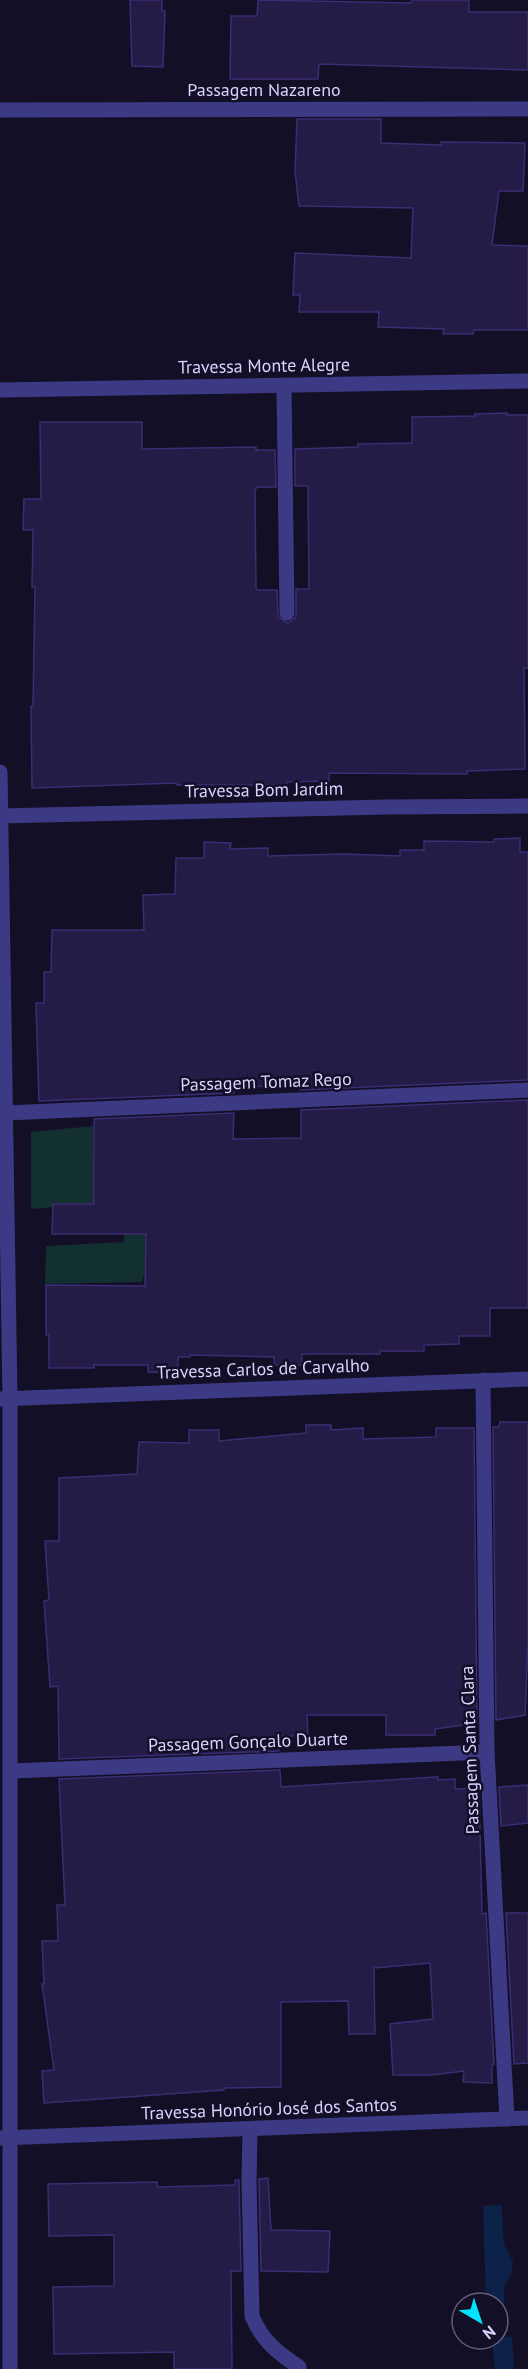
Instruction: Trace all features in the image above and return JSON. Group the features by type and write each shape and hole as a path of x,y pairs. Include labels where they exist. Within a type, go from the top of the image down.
{"street":[{"name":"Passagem Nazareno","path":"0,110 528,109"},
{"name":"Travessa Monte Alegre","path":"0,390 528,381"},
{"path":"284,386 287,613"},
{"path":"0,772 6,1113 5,1399 11,1771 6,2138 10,2369"},
{"name":"Travessa Bom Jardim","path":"0,816 528,806"},
{"name":"Passagem Tomaz Rego","path":"6,1113 528,1090"},
{"name":"Travessa Carlos de Carvalho","path":"5,1399 528,1379"},
{"name":"Passagem Santa Clara","path":"483,1380 487,1752 507,2119"},
{"name":"Passagem Gonçalo Duarte","path":"11,1771 487,1752"},
{"name":"Travessa Honório José dos Santos","path":"6,2138 528,2118"},
{"path":"250,2129 252,2316 258,2332 273,2350 299,2367"}],"green space":[{"path":"93,1126 94,1156 145,1156 148,1236 142,1282 45,1284 46,1246 124,1242 124,1201 31,1209 31,1132"}],"water":[{"path":"502,2205 505,2247 513,2261 511,2275 504,2286 504,2291 486,2291 483,2206"},
{"path":"510,2336 512,2336 514,2369 495,2369 493,2351 510,2351"}],"building":[{"path":"130,0 162,0 162,11 165,11 163,67 132,66"},
{"path":"258,0 411,3 412,0 469,0 469,12 528,12 528,70 319,64 318,79 230,79 231,16 257,16"},
{"path":"297,119 381,119 381,143 441,145 441,142 525,143 523,191 499,191 492,245 528,246 528,330 474,330 473,334 443,334 444,329 378,327 379,312 299,312 300,295 293,295 295,253 411,258 413,208 299,206 295,172"},
{"path":"507,413 507,415 528,415 528,668 524,668 525,769 467,771 467,774 329,773 329,781 287,782 287,785 177,785 176,783 32,788 31,706 33,706 35,587 32,587 33,530 23,530 24,499 41,499 40,422 142,422 142,449 256,447 256,450 275,450 276,487 257,487 255,490 256,588 257,590 277,590 278,617 288,623 296,617 296,589 309,589 308,486 295,486 295,449 412,443 412,417"},
{"path":"520,838 520,852 528,852 528,1080 300,1090 300,1085 234,1087 234,1093 39,1101 36,1003 44,1003 44,972 51,972 52,930 144,930 143,895 175,894 176,858 204,858 204,842 231,843 230,849 268,848 268,856 344,854 400,856 400,850 424,850 424,841 494,842 494,839"},
{"path":"528,1100 528,1308 490,1308 490,1336 459,1336 459,1344 424,1345 424,1351 380,1351 380,1354 302,1354 302,1365 274,1365 274,1357 190,1355 190,1357 178,1357 178,1373 148,1372 148,1365 49,1368 49,1335 46,1335 46,1285 145,1286 146,1234 52,1234 53,1204 94,1204 94,1119 234,1113 233,1139 301,1138 301,1110"},
{"path":"500,1422 528,1422 528,1642 525,1715 496,1720 493,1427 499,1427"},
{"path":"306,1425 331,1425 331,1430 363,1428 363,1439 436,1437 436,1428 474,1428 477,1723 435,1729 435,1735 386,1735 386,1715 307,1715 308,1736 279,1736 279,1751 59,1759 58,1686 50,1687 44,1601 49,1600 45,1541 59,1541 59,1478 137,1474 139,1442 189,1443 189,1430 219,1430 219,1441 306,1433"},
{"path":"280,1770 281,1787 438,1777 438,1780 455,1779 455,1789 479,1788 482,1914 486,1913 494,2064 492,2065 492,2083 463,2082 464,2071 431,2075 393,2075 390,2024 433,2019 430,1963 374,1968 375,2034 349,2034 348,2001 281,2002 281,2087 224,2088 224,2090 44,2103 42,2071 54,2070 42,1984 44,1984 42,1941 58,1941 57,1905 65,1905 59,1779"},
{"path":"528,1785 528,1823 501,1826 499,1787"},
{"path":"506,1913 528,1913 528,2063 514,2064"},
{"path":"268,2178 271,2230 330,2231 328,2272 261,2271 259,2179"},
{"path":"235,2180 239,2180 241,2271 231,2271 232,2369 174,2369 174,2352 54,2354 53,2287 114,2286 114,2235 49,2236 48,2184 157,2182 157,2187 235,2185"}]}
